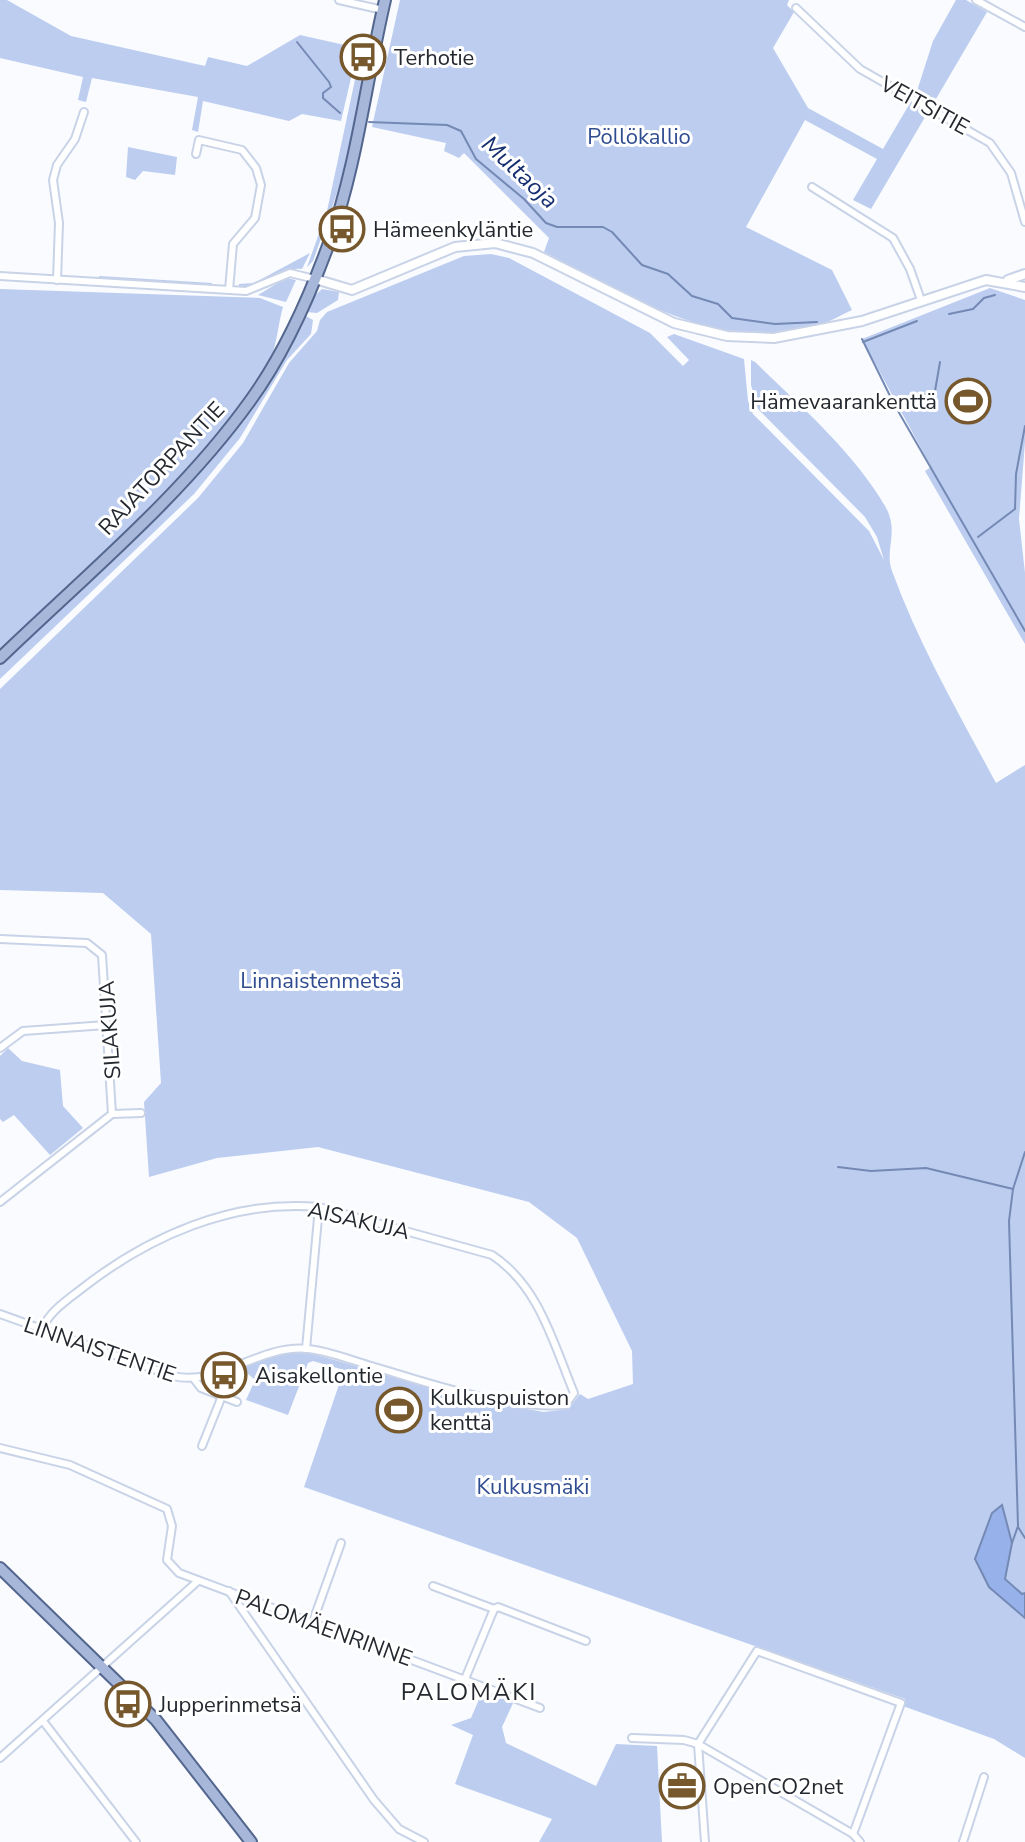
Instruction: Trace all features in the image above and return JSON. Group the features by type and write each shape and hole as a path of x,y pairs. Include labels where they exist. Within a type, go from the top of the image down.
{"main road":[{"name":"RAJATORPANTIE","path":"0,658 154,510 217,444 271,367 315,279 350,168 384,5"},
{"path":"0,1568 105,1668 173,1739 251,1842"}],"street":[{"path":"339,0 384,5"},
{"path":"976,0 1025,27"},
{"name":"VEITSITIE","path":"796,8 860,69 990,143 1012,176 1025,222"},
{"path":"57,280 60,238 53,180 57,165 75,139 84,112"},
{"path":"196,154 199,140 238,147 251,159 260,177 262,195 257,214 233,244 229,290"},
{"path":"812,187 893,238 908,263 921,300"},
{"path":"0,276 229,290 256,289 290,273 352,290 455,247 495,243 533,253 653,315 705,332 750,338 818,332 986,280 1007,281 1025,287"},
{"path":"1007,281 1025,274"},
{"name":"SILAKUJA","path":"0,939 76,942 97,950 104,963 112,1114"},
{"path":"0,1048 16,1034 33,1029 106,1025"},
{"path":"0,1202 112,1114 141,1113"},
{"name":"AISAKUJA","path":"42,1329 54,1311 102,1272 157,1239 228,1216 298,1205 319,1207 492,1255 511,1268 526,1284 546,1326 574,1393 570,1399"},
{"path":"306,1349 319,1207"},
{"name":"LINNAISTENTIE","path":"0,1314 173,1376 194,1379 263,1353 306,1349 479,1395 552,1406 565,1405 570,1399"},
{"path":"194,1379 201,1388 237,1402"},
{"path":"202,1446 222,1396"},
{"name":"PALOMÄENRINNE","path":"0,1448 70,1465 167,1509 172,1526 167,1560 179,1573 540,1708"},
{"path":"312,1624 341,1543"},
{"path":"1,1754 105,1668 198,1581"},
{"path":"433,1586 586,1641"},
{"path":"229,1591 374,1800 399,1829 424,1842"},
{"path":"465,1679 494,1609"},
{"path":"705,1842 698,1744 757,1651 901,1703 853,1834"},
{"path":"43,1721 136,1842"},
{"path":"632,1738 684,1740 698,1744 853,1834 860,1842"},
{"path":"963,1842 984,1777"}],"green space":[{"path":"0,0 7,0 71,36 205,66 208,57 247,66 300,35 358,48 341,121 302,114 289,121 203,101 198,132 192,130 198,97 92,78 86,102 78,100 83,77 0,58"},
{"name":"Pöllökallio","path":"400,0 789,0 787,5 794,12 773,48 808,108 883,149 910,103 928,112 871,209 853,200 877,159 805,120 746,227 832,270 852,310 818,326 781,333 746,333 710,327 641,302 544,252 549,238 464,153 459,158 444,151 446,143 372,127"},
{"path":"956,0 966,0 987,12 933,104 916,94 933,41"},
{"path":"359,61 363,62 361,88 346,163 313,261 307,267 327,211"},
{"path":"128,147 177,157 175,175 143,171 135,180 126,177"},
{"path":"310,253 302,269 285,271 256,285 239,287 239,284 254,283"},
{"path":"491,254 509,258 650,333 683,366 689,360 667,337 674,334 744,359 748,401 753,414 869,531 884,560 877,537 865,517 758,409 751,385 751,360 755,362 841,448 885,506 892,532 890,563 903,599 940,679 996,783 1025,765 1025,1758 994,1739 903,1706 905,1699 304,1487 344,1370 313,1361 308,1363 288,1415 246,1400 255,1380 239,1366 273,1354 306,1352 480,1401 544,1412 568,1409 580,1394 588,1399 633,1384 632,1351 577,1238 529,1202 318,1147 217,1158 149,1177 144,1102 161,1083 151,934 103,893 0,890 0,689 198,498 243,443 289,363 317,331 320,320 327,312 464,256"},
{"path":"99,276 212,283 212,286 99,280"},
{"path":"286,278 296,280 286,302 258,295"},
{"path":"990,288 1025,300 1025,442 1019,519 1025,573 1025,644 925,471 931,467 862,339"},
{"path":"0,289 260,298 283,307 270,360 217,439 147,515 0,651"},
{"path":"322,289 339,292 338,300 317,313 306,312 312,298"},
{"path":"304,315 313,320 311,334 287,360 240,438 194,494 0,679 0,664 208,461"},
{"path":"8,1048 22,1061 60,1070 63,1106 83,1128 50,1155 14,1115 3,1122 0,1119 0,1056"},
{"path":"234,1372 243,1381 234,1394 213,1384"},
{"path":"483,1690 514,1701 502,1727 506,1743 596,1786 616,1744 657,1746 662,1842 539,1842 552,1819 455,1784 473,1735 451,1725 471,1718"}],"shaded area":[{"path":"1002,1505 1012,1543 1005,1579 1022,1594 1025,1593 1025,1618 989,1587 975,1559 992,1513"}],"waterway":[{"name":"Multaoja","path":"297,42 329,82 331,87 323,93 323,98 340,113"},
{"name":"Multaoja","path":"369,122 447,125 461,131 476,159 524,199 546,223 557,227 603,227 612,232 642,265 668,274 692,296 718,304 732,318 775,324 817,322"},
{"path":"949,314 973,309 984,298 995,295"},
{"path":"863,342 917,321"},
{"name":"Multaoja","path":"862,339 894,404 1025,631"},
{"path":"895,404 935,391 940,362"},
{"path":"978,537 1015,509 1016,474 1025,426"},
{"path":"1012,1543 1018,1526 1009,1221 1013,1189 1025,1152"},
{"path":"838,1167 871,1171 926,1168 1013,1189"},
{"path":"1018,1527 1025,1538"}],"place":[{"name":"Terhotie","path":"363,57"},
{"name":"Hämeenkyläntie","path":"342,229"},
{"name":"Hämevaarankenttä","path":"968,401"},
{"name":"Aisakellontie","path":"224,1375"},
{"name":"Kulkuspuiston kenttä","path":"399,1410"},
{"name":"Jupperinmetsä","path":"128,1704"},
{"name":"OpenCO2net","path":"682,1786"}],"district":[{"name":"PALOMÄKI","path":"469,1692"}],"park label":[{"name":"Linnaistenmetsä","path":"321,980"},
{"name":"Kulkusmäki","path":"533,1486"}]}
